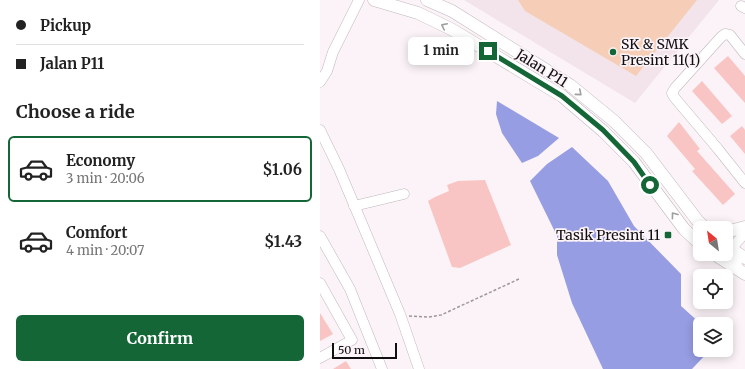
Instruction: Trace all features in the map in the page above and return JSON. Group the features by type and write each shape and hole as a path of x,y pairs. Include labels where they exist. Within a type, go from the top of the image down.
{"main road":[{"name":"Jalan P11","path":"374,0 418,13 450,29 562,96 603,130 634,162 684,229 693,237"},
{"name":"Jalan P11","path":"427,0 452,11 570,85 614,121 646,153 698,221"},
{"path":"733,231 745,228"},
{"path":"733,251 745,258"},
{"path":"733,260 742,272"},
{"path":"725,261 742,272"}],"street":[{"path":"320,82 327,71 333,52 359,0"},
{"path":"745,54 730,35 725,34 672,93 745,183"},
{"path":"320,130 334,156 400,314 419,369"},
{"path":"354,206 404,194"},
{"path":"733,244 745,233"},
{"path":"320,236 350,289 382,369"},
{"path":"320,283 352,340 320,358"}],"path":[{"path":"400,314 423,316 441,315 519,279"}],"shaded area":[{"name":"SK & SMK Presint 11(1)","path":"464,0 719,0 635,103"},
{"path":"518,0 697,0 636,76 525,11"}],"water":[{"path":"497,101 559,138 538,156 522,163 502,133 496,114"},
{"path":"572,147 608,181 634,226 681,274 681,306 693,317 693,357 703,357 692,369 603,369 572,303 557,255 557,236 530,181 547,164"}],"building":[{"path":"728,56 745,76 745,103 714,68"},
{"path":"702,81 732,116 722,124 692,91"},
{"path":"679,122 700,149 697,151 735,194 723,205 692,171 695,169 667,136"},
{"path":"742,126 745,130 745,154 730,136"},
{"path":"485,180 511,245 460,268 452,267 428,201 449,191 447,185 458,181"},
{"path":"320,313 333,334 320,341"},
{"path":"346,361 351,369 333,369"}],"place":[{"name":"SK & SMK Presint 11(1)","path":"613,52"},
{"name":"Tasik Presint 11","path":"668,235"}],"route":[{"path":"488,51 562,96 603,130 634,162 650,185"}]}
